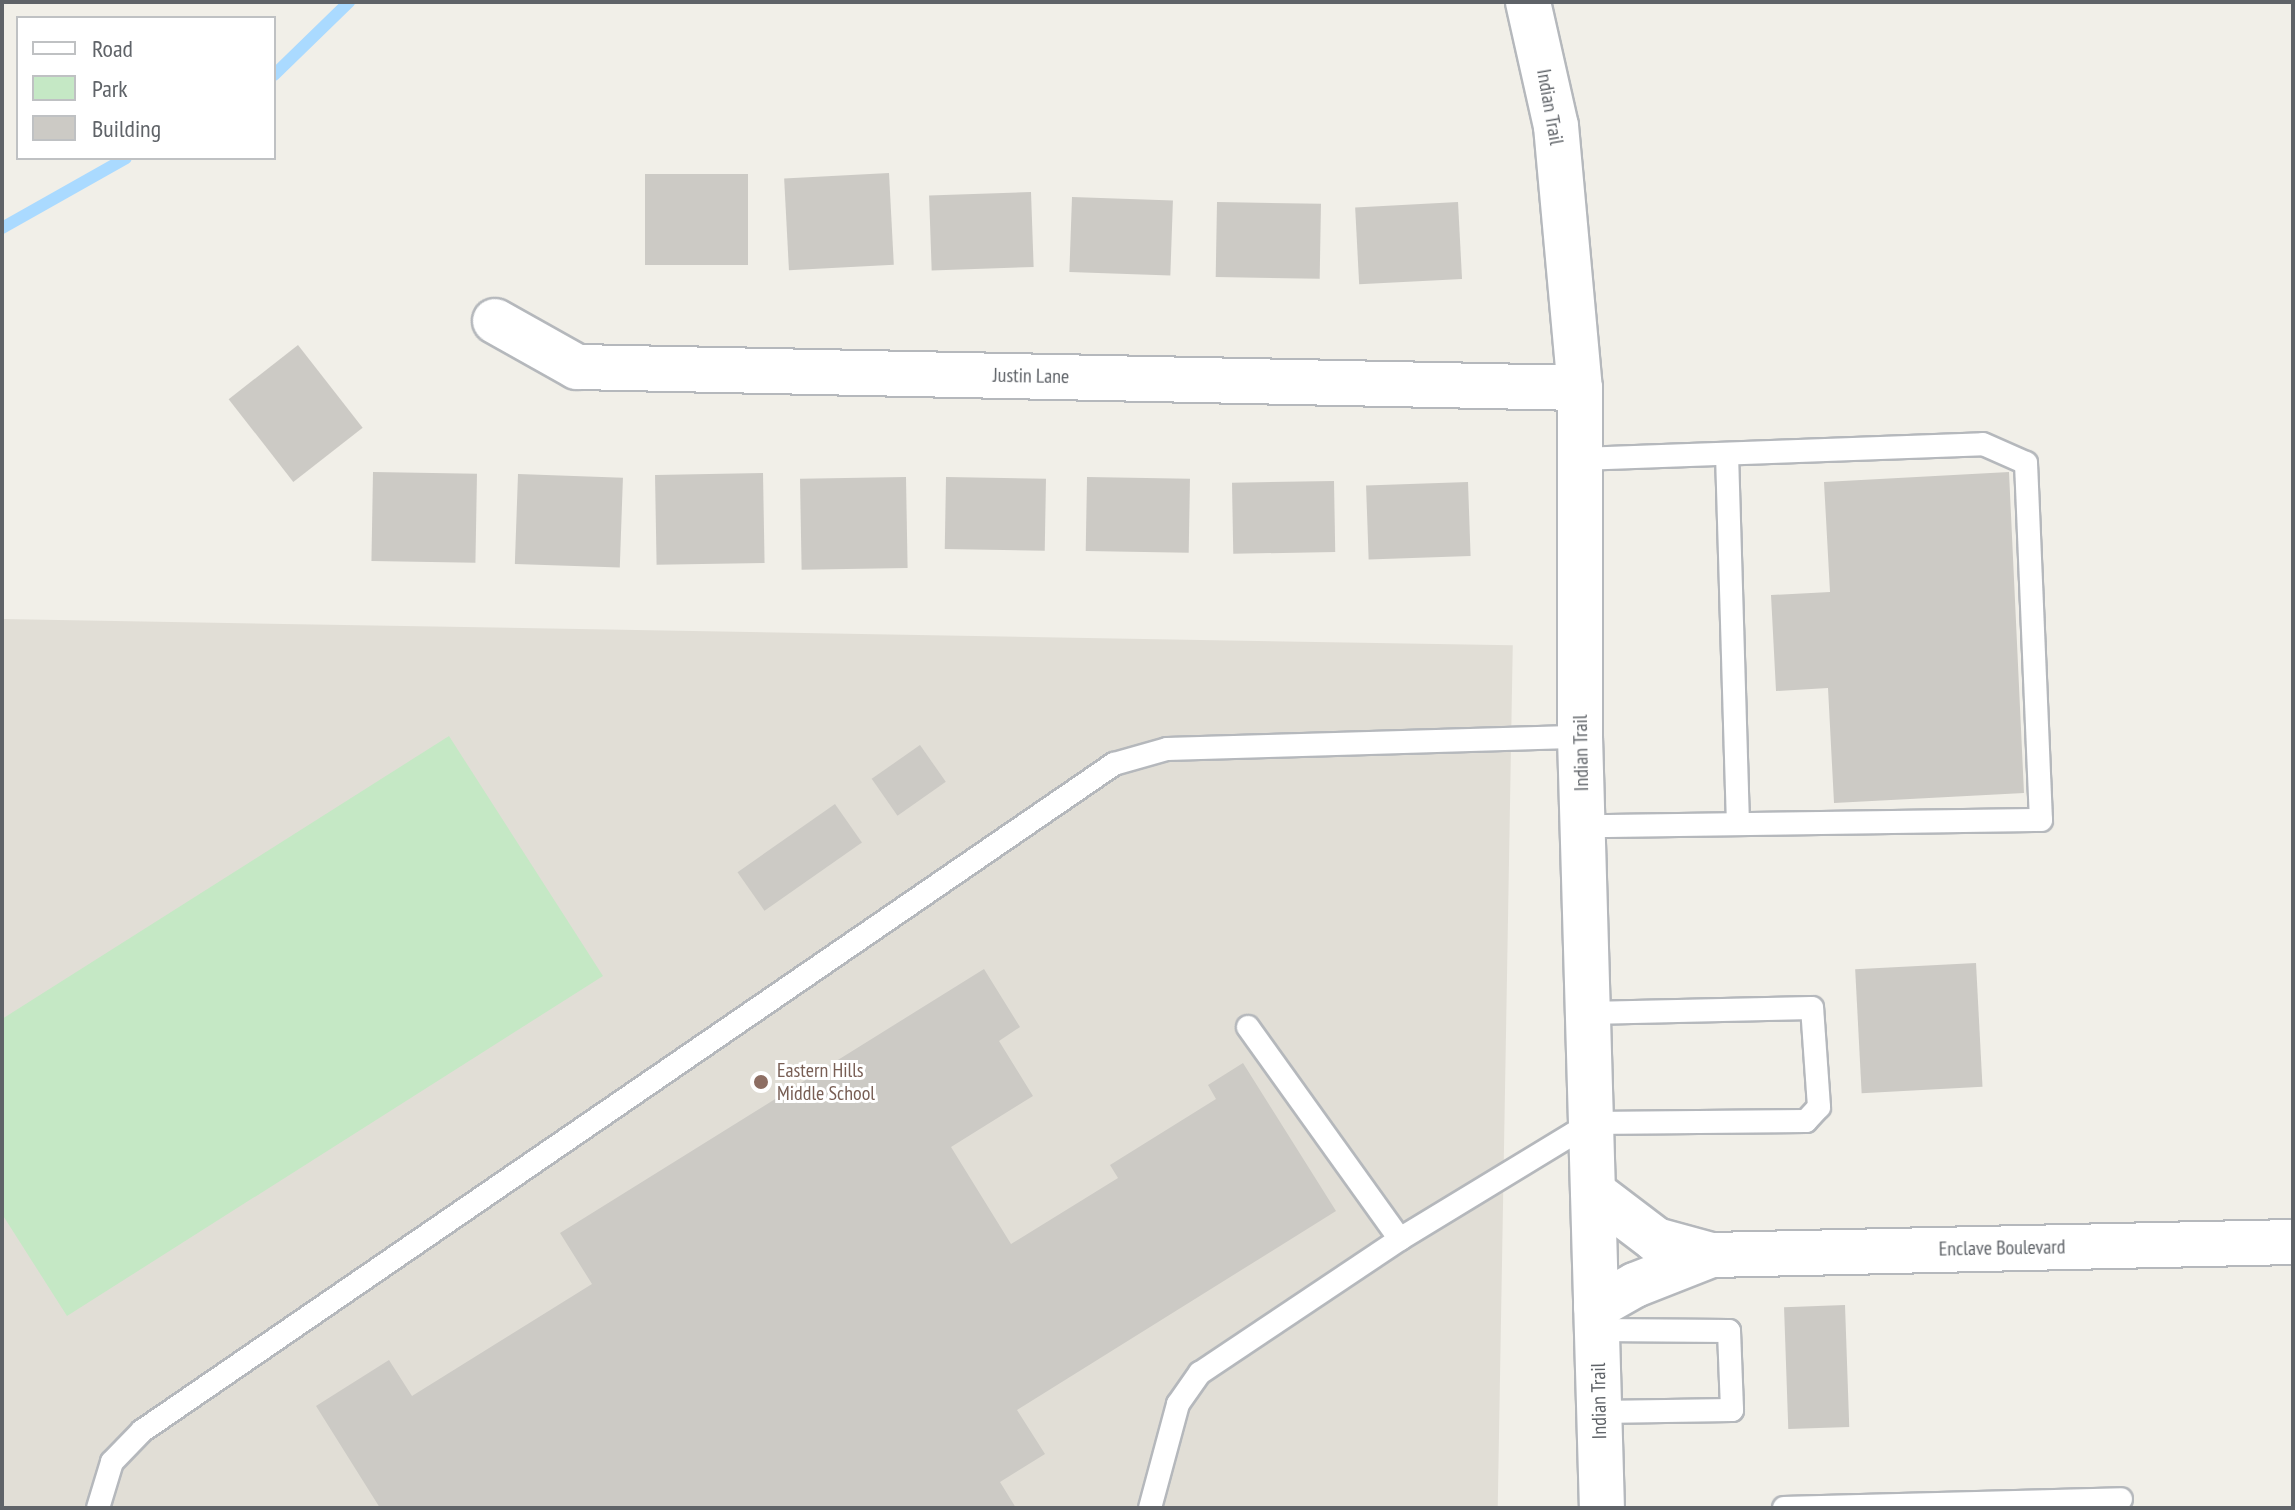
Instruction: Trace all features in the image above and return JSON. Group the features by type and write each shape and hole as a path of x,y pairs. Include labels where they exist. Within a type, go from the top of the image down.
{"street":[{"name":"Indian Trail","path":"1528,2 1556,126 1580,388 1580,737 1602,1508"},
{"name":"Justin Lane","path":"495,321 577,367 1580,388"},
{"name":"Enclave Boulevard","path":"1593,1192 1656,1240 1711,1255 2293,1242"},
{"name":"Enclave Boulevard","path":"1597,1319 1635,1285 1711,1255"}],"lane":[{"path":"1580,459 1983,444 2026,463 2041,820 1583,826"},
{"path":"1727,454 1738,824"},
{"path":"98,1508 112,1462 142,1431 1030,816 1114,764 1167,749 1580,737"},
{"path":"1150,1508 1178,1404 1200,1373 1400,1239 1591,1123 1806,1121 1819,1107 1812,1008 1588,1013"},
{"path":"1248,1027 1400,1239"},
{"path":"1597,1319 1729,1331 1732,1410 1599,1412"},
{"path":"1784,1508 2121,1499"}],"shaded area":[{"name":"Eastern Hills Middle School","path":"2,619 1513,645 1498,1508 2,1508"}],"green space":[{"path":"449,736 603,976 67,1316 2,1214 2,1019"}],"building":[{"path":"889,173 894,265 789,270 784,178"},
{"path":"645,174 748,174 748,265 645,265"},
{"path":"1031,192 1034,267 932,271 929,196"},
{"path":"1072,197 1173,201 1170,275 1069,272"},
{"path":"1217,202 1321,204 1320,279 1216,277"},
{"path":"1458,202 1462,279 1359,284 1355,207"},
{"path":"298,345 363,428 293,482 229,399"},
{"path":"373,472 477,474 475,563 371,561"},
{"path":"2009,472 2024,793 1834,803 1828,688 1776,691 1771,595 1830,592 1824,482"},
{"path":"763,473 765,563 657,565 655,475"},
{"path":"518,474 623,478 620,568 515,564"},
{"path":"906,477 908,568 802,570 800,479"},
{"path":"946,477 1046,479 1045,551 945,549"},
{"path":"1087,477 1190,479 1189,553 1086,551"},
{"path":"1334,481 1335,552 1233,554 1232,483"},
{"path":"1468,482 1471,556 1369,560 1366,486"},
{"path":"920,745 946,782 897,816 872,779"},
{"path":"835,804 862,843 764,911 738,872"},
{"path":"1976,963 1982,1087 1862,1093 1855,969"},
{"path":"984,969 1020,1027 999,1041 1033,1096 951,1147 1011,1244 1118,1178 1110,1165 1216,1099 1208,1085 1243,1063 1336,1211 1017,1410 1045,1454 1000,1482 1016,1508 380,1508 316,1406 389,1360 412,1396 592,1284 560,1233"},
{"path":"1845,1305 1849,1427 1788,1429 1784,1307"}],"waterway":[{"path":"276,73 349,2"},
{"path":"2,228 122,160"}],"place":[{"name":"Eastern Hills Middle School","path":"761,1082"}]}
